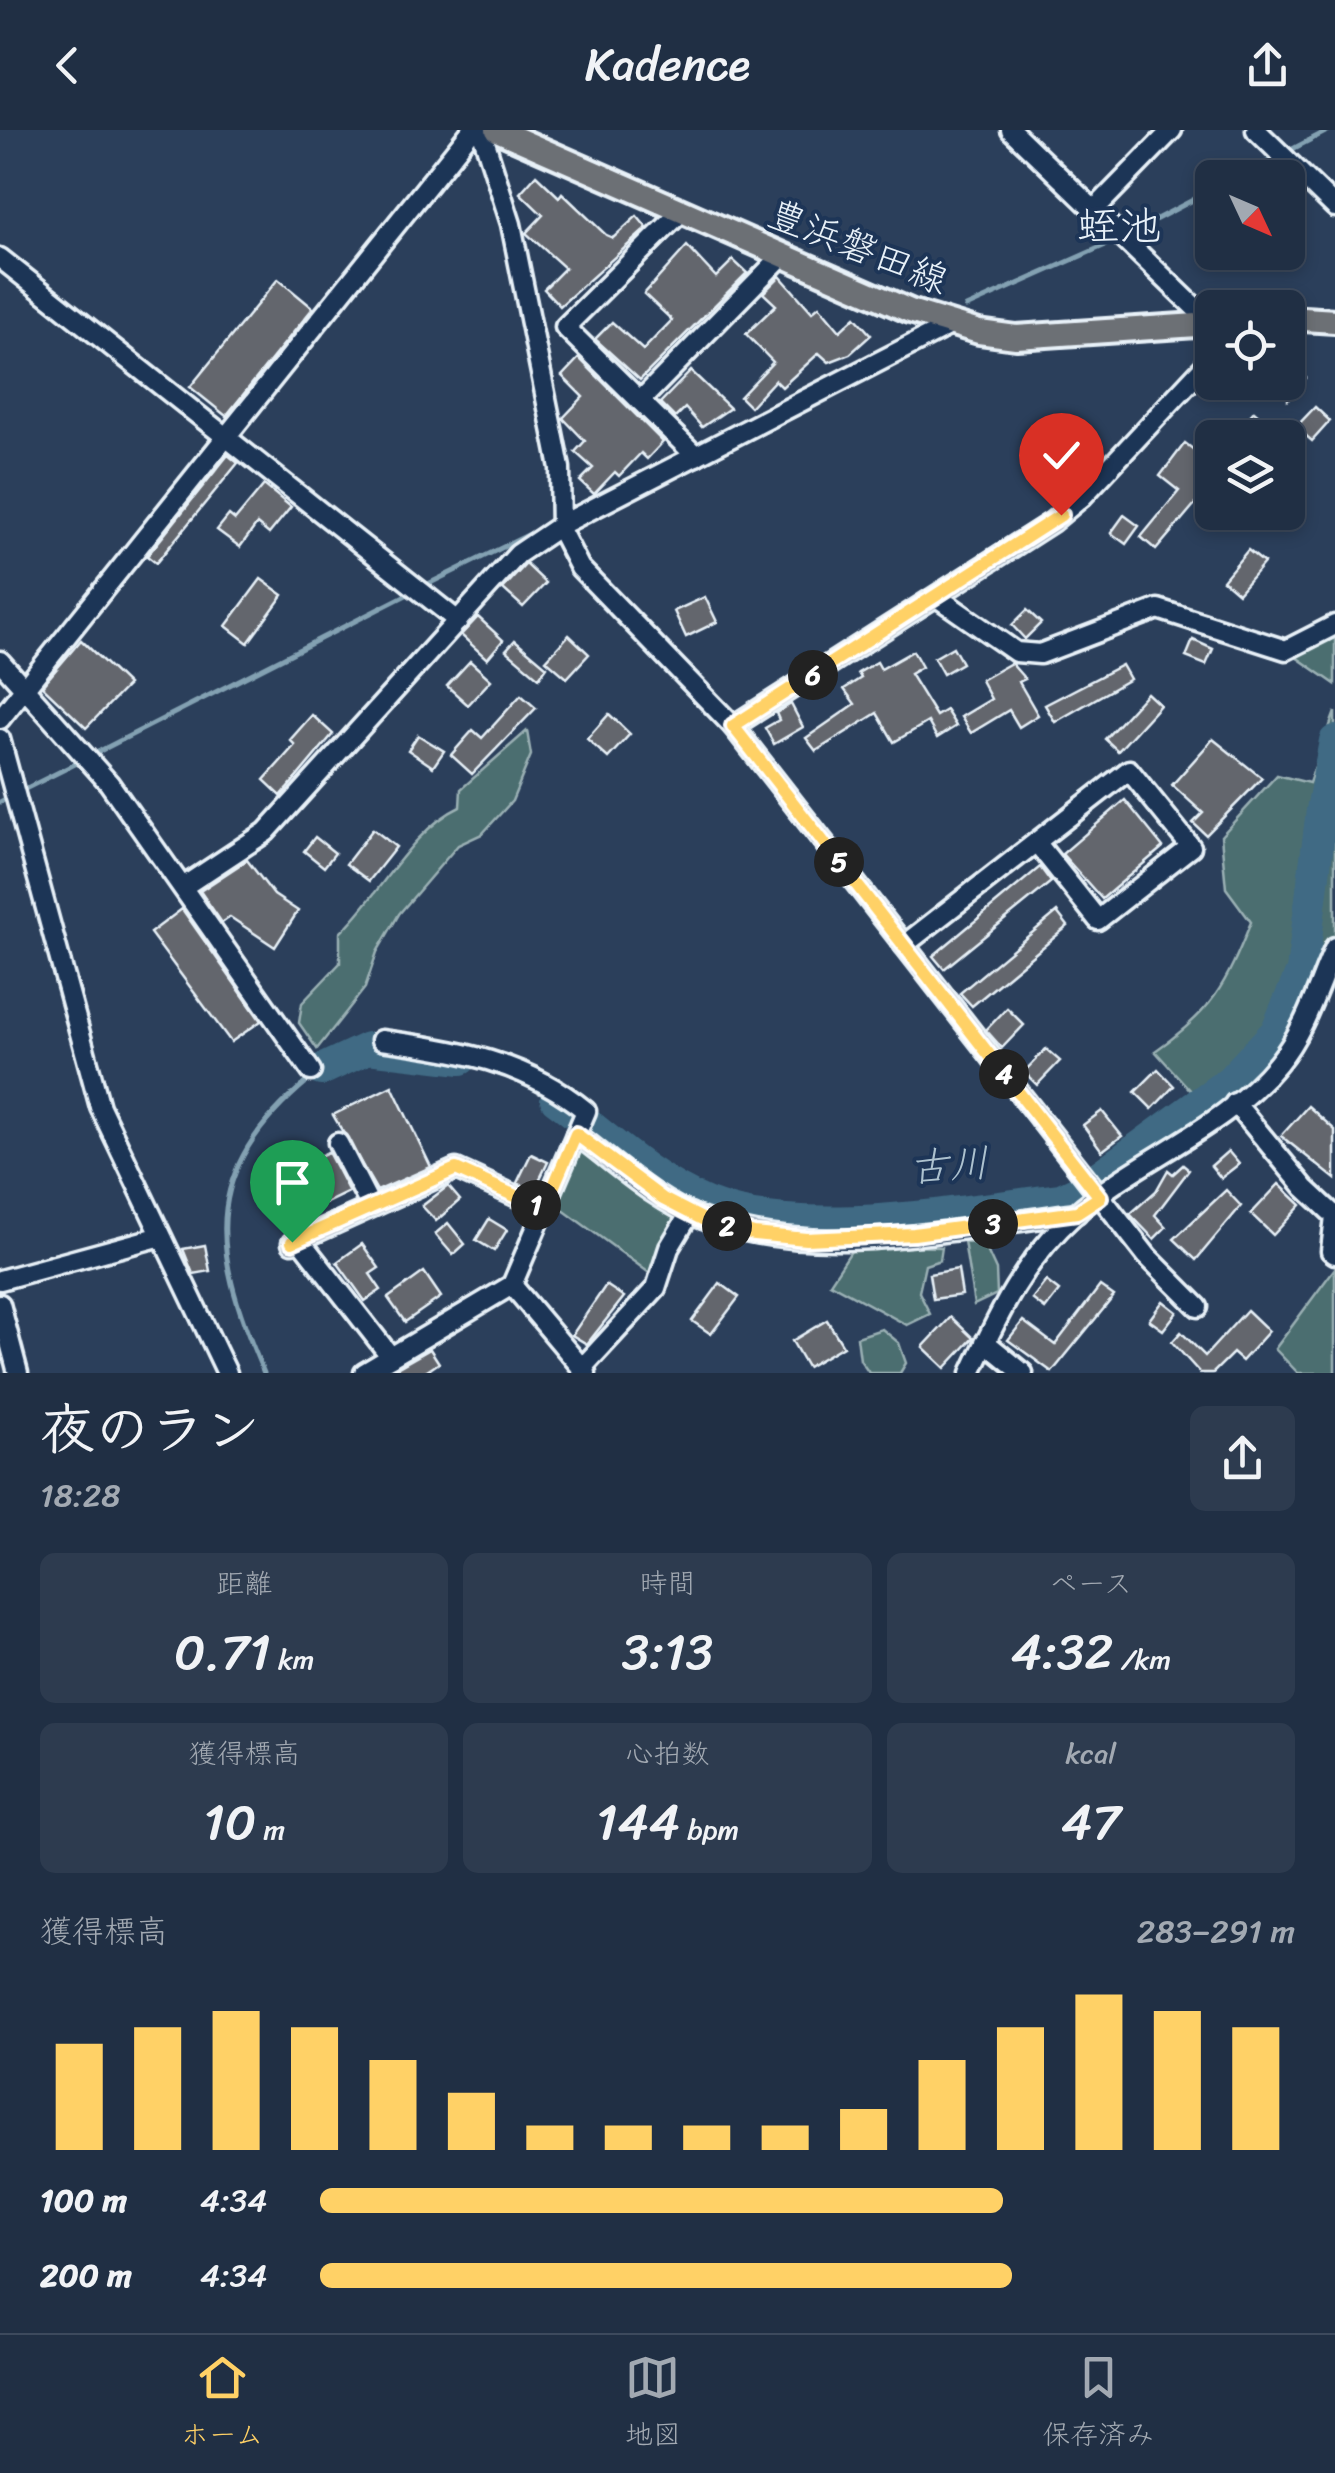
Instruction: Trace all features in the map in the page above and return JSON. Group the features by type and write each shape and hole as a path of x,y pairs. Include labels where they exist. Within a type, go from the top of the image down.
{"main road":[{"name":"豊浜磐田線","path":"496,130 910,311 952,324 1016,337 1195,325"},
{"path":"1305,319 1335,320"}],"street":[{"path":"0,719 472,130"},
{"path":"481,130 511,224 560,468 561,525 580,568 600,594 733,726 1147,1256 1198,1307"},
{"path":"1011,130 1195,308"},
{"path":"1094,210 1172,130"},
{"path":"1256,130 1335,207"},
{"path":"682,211 565,327 696,456"},
{"path":"640,400 782,256"},
{"path":"0,258 458,621"},
{"path":"182,886 266,832 518,554 561,525 952,324"},
{"path":"733,726 937,597 1082,497 1195,376"},
{"path":"937,597 1016,652 1040,654 1158,609 1286,650 1335,625"},
{"path":"0,661 93,765 311,1071"},
{"path":"0,739 10,802 100,1107 158,1237 228,1373"},
{"path":"904,945 1036,842 1129,770 1191,847 1098,920 1036,842"},
{"path":"970,1373 1003,1302 1033,1256 1077,1212 1235,1103 1276,1066 1302,1029 1335,946"},
{"path":"364,1373 512,1285 586,1111 537,1075 449,1049 381,1040"},
{"path":"1235,1103 1305,1188 1335,1216 1330,1251 1335,1254"},
{"path":"576,1134 663,1199 690,1213 754,1234 806,1239 914,1234 1077,1212"},
{"path":"338,1143 370,1207"},
{"path":"391,1357 296,1241 456,1169 544,1209"},
{"path":"512,1285 584,1370 656,1288 669,1248 690,1213"},
{"path":"0,1280 158,1237"},
{"path":"0,1304 18,1373"},
{"path":"985,1342 1023,1373"}],"green space":[{"path":"1335,632 1335,684 1286,650"},
{"path":"1335,712 1335,949 1271,1071 1100,1197 1080,1172 1193,1093 1155,1051 1191,1023 1215,996 1251,922 1226,888 1221,836 1277,775 1309,783"},
{"path":"527,731 531,755 512,801 482,834 458,845 399,914 377,952 365,988 317,1049 299,1023 302,1003 340,963 340,933 426,831 460,807 461,789"},
{"path":"584,1140 690,1213 659,1280 548,1199"},
{"path":"964,1241 985,1246 996,1270 997,1294 974,1305"},
{"path":"855,1245 942,1247 940,1260 925,1265 919,1292 930,1314 907,1325 830,1283"},
{"path":"1335,1268 1335,1373 1298,1373 1275,1349"},
{"path":"882,1329 899,1343 906,1363 900,1373 869,1373 860,1360 857,1337"}],"building":[{"path":"536,175 559,197 562,193 606,235 613,238 637,216 647,228 560,306 544,289 565,268 526,233 543,215 520,193"},
{"path":"687,246 716,277 733,260 747,273 640,380 595,339 612,322 643,350 672,320 644,294"},
{"path":"780,276 812,312 819,306 840,331 855,317 871,335 850,354 829,362 819,353 782,387 775,380 750,407 740,397 773,362 746,334 776,305 763,293"},
{"path":"278,279 313,308 226,416 190,387"},
{"path":"579,358 663,442 647,459 641,453 619,476 615,472 594,494 580,481 593,468 575,452 585,441 563,418 583,397 562,376"},
{"path":"691,371 730,408 702,427 685,408 675,418 660,403"},
{"path":"1315,407 1330,421 1312,441 1305,435 1303,420"},
{"path":"1254,411 1264,420 1246,420"},
{"path":"1185,443 1195,451 1195,504 1156,550 1141,537 1179,491 1160,476"},
{"path":"228,455 238,463 156,563 147,556"},
{"path":"264,485 291,507 269,534 257,524 240,547 217,530 229,515 235,520"},
{"path":"1124,515 1139,526 1126,544 1111,533"},
{"path":"1248,550 1264,563 1238,593 1223,580"},
{"path":"526,564 546,583 523,607 503,589"},
{"path":"261,579 283,595 248,643 226,626"},
{"path":"705,597 717,622 686,637 674,611"},
{"path":"1027,610 1041,623 1025,639 1012,625"},
{"path":"478,617 503,640 487,659 461,635"},
{"path":"569,635 589,654 567,678 546,660"},
{"path":"81,640 128,685 86,728 42,686"},
{"path":"515,640 547,667 539,678 506,650"},
{"path":"1193,640 1213,649 1206,665 1186,657"},
{"path":"953,647 962,663 943,674 934,658"},
{"path":"913,651 922,667 910,674 936,716 946,710 956,726 937,738 928,722 894,742 877,713 816,751 806,738 855,704 844,689 861,678 858,673 877,662 881,669"},
{"path":"470,661 491,680 468,705 447,686"},
{"path":"1011,663 1025,679 1019,682 1038,715 1019,727 1009,710 971,733 961,717 991,699 981,680"},
{"path":"1122,665 1130,679 1055,722 1045,705"},
{"path":"1147,693 1160,705 1118,751 1105,739"},
{"path":"521,695 536,708 472,774 451,755 473,730 482,738"},
{"path":"791,704 803,727 774,744 765,728 779,720 776,713"},
{"path":"609,714 630,734 608,758 587,739"},
{"path":"312,715 333,734 281,796 264,780 295,745 290,740"},
{"path":"418,735 444,751 433,767 408,750"},
{"path":"1213,739 1262,778 1206,835 1193,823 1203,813 1172,785"},
{"path":"1125,800 1163,847 1102,899 1062,854"},
{"path":"373,829 396,847 369,881 346,864"},
{"path":"315,837 335,853 324,867 304,851"},
{"path":"247,860 274,895 298,911 275,947 230,917 222,923 200,891"},
{"path":"1040,867 1051,882 944,969 933,956"},
{"path":"182,909 261,1021 231,1042 150,933"},
{"path":"1057,912 1068,926 972,1006 960,993"},
{"path":"1007,1008 1024,1025 1002,1048 986,1030"},
{"path":"1046,1049 1060,1061 1037,1085 1024,1072"},
{"path":"1158,1069 1174,1086 1152,1109 1135,1092"},
{"path":"392,1086 431,1167 377,1191 333,1115"},
{"path":"1308,1106 1335,1130 1335,1179 1281,1136"},
{"path":"1102,1111 1122,1136 1102,1151 1083,1125"},
{"path":"1228,1151 1239,1164 1221,1178 1211,1166"},
{"path":"328,1152 349,1192 291,1220 271,1179"},
{"path":"531,1154 548,1162 534,1191 517,1183"},
{"path":"1183,1165 1189,1170 1155,1215 1166,1227 1154,1239 1130,1214 1156,1191 1168,1170 1173,1174"},
{"path":"1279,1184 1301,1205 1273,1235 1251,1214"},
{"path":"448,1186 460,1200 436,1221 422,1206"},
{"path":"1226,1190 1241,1206 1196,1260 1174,1239"},
{"path":"489,1219 507,1230 494,1251 476,1240"},
{"path":"448,1223 465,1244 453,1255 435,1234"},
{"path":"362,1244 379,1268 370,1274 381,1290 365,1301 337,1262"},
{"path":"205,1245 210,1271 193,1274 183,1249"},
{"path":"958,1269 962,1295 933,1299 929,1274"},
{"path":"424,1272 441,1297 405,1322 388,1298"},
{"path":"1046,1281 1059,1291 1045,1309 1032,1299"},
{"path":"720,1283 739,1297 711,1334 692,1321"},
{"path":"606,1285 624,1297 587,1344 572,1335"},
{"path":"1100,1286 1114,1296 1052,1372 1008,1340 1023,1321 1055,1345"},
{"path":"1163,1301 1177,1312 1163,1330 1149,1320"},
{"path":"1247,1310 1269,1331 1242,1361 1233,1353 1213,1373 1200,1373 1172,1342 1181,1332 1205,1356"},
{"path":"951,1317 973,1338 945,1368 923,1347"},
{"path":"827,1320 843,1346 807,1367 792,1341"},
{"path":"430,1349 439,1363 424,1373 388,1373"}],"waterway":[{"path":"1272,160 1329,130"},
{"path":"1128,234 1195,199"},
{"path":"966,307 1119,239"},
{"path":"422,587 542,528"},
{"path":"92,755 412,592"},
{"name":"古川","path":"556,1099 666,1182 706,1203 744,1214 787,1220 881,1220 1061,1199 1082,1189 1230,1081 1276,1032 1302,971 1322,810 1335,741"},
{"path":"21,791 83,760"},
{"path":"0,802 11,796"},
{"path":"264,1373 232,1284 225,1244 226,1208 235,1173 253,1139 282,1105 321,1070 280,1011"},
{"name":"古川","path":"321,1070 368,1048 461,1059"}],"district":[{"name":"蛭池","path":"1119,226"}],"route":[{"path":"292,1242 456,1169 544,1209 576,1134 663,1199 702,1219 754,1234 806,1239 914,1234 1077,1212 1100,1197 733,726 1061,515"}]}
